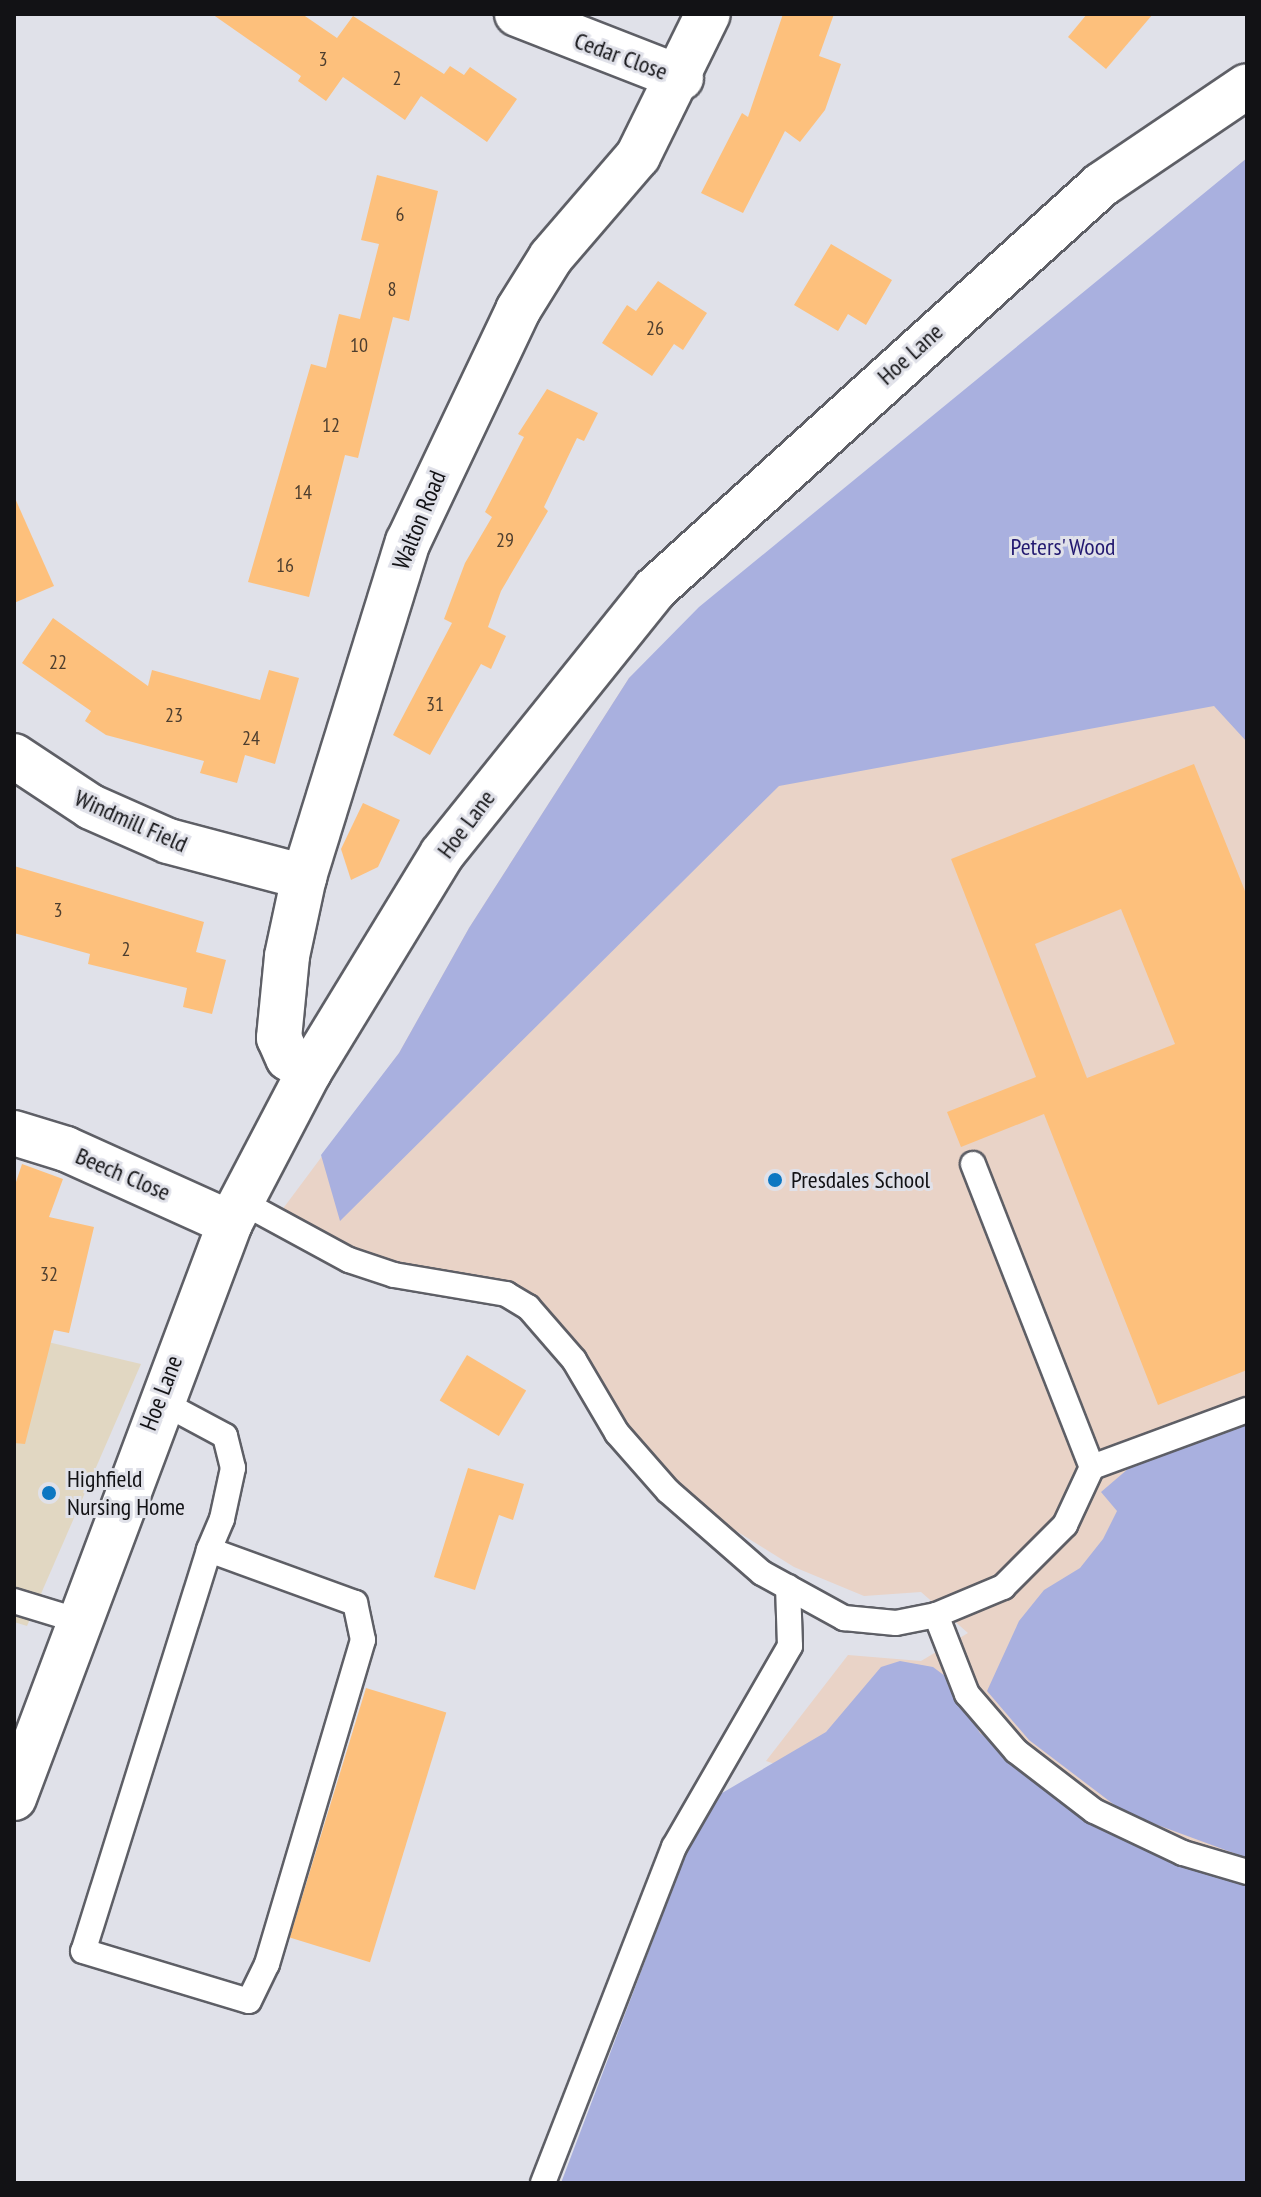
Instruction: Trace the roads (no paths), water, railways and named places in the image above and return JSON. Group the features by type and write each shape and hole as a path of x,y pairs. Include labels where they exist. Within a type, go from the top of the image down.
{"street":[{"name":"Cedar Close","path":"517,14 681,78"},
{"name":"Walton Road","path":"309,1072 288,1058 279,1038 304,877 376,631 459,426 551,257 638,156 681,78 708,14"},
{"name":"Hoe Lane","path":"14,1798 158,1400 236,1212 309,1072 442,854 655,589 1101,185 1247,86"},
{"name":"Windmill Field","path":"14,756 91,807 156,836 304,877"},
{"name":"Beech Close","path":"14,1133 236,1212"}],"lane":[{"path":"973,1164 1092,1467"},
{"path":"236,1212 349,1260 394,1275 506,1294 528,1307 574,1360 617,1433 668,1491 715,1536 788,1587 844,1618 896,1623 936,1615 1003,1587 1065,1525 1092,1467 1247,1410"},
{"path":"158,1400 225,1436 233,1468 83,1951 249,2001 267,1964 363,1640 355,1603 209,1550"},
{"path":"543,2183 674,1847 790,1646 788,1587"},
{"path":"14,1601 76,1620"},
{"path":"936,1615 967,1694 1016,1751 1094,1811 1183,1853 1247,1872"}],"place":[{"name":"Presdales School","path":"775,1180"},
{"name":"Highfield Nursing Home","path":"49,1493"}],"park label":[{"name":"Peters' Wood","path":"1063,547"}]}
